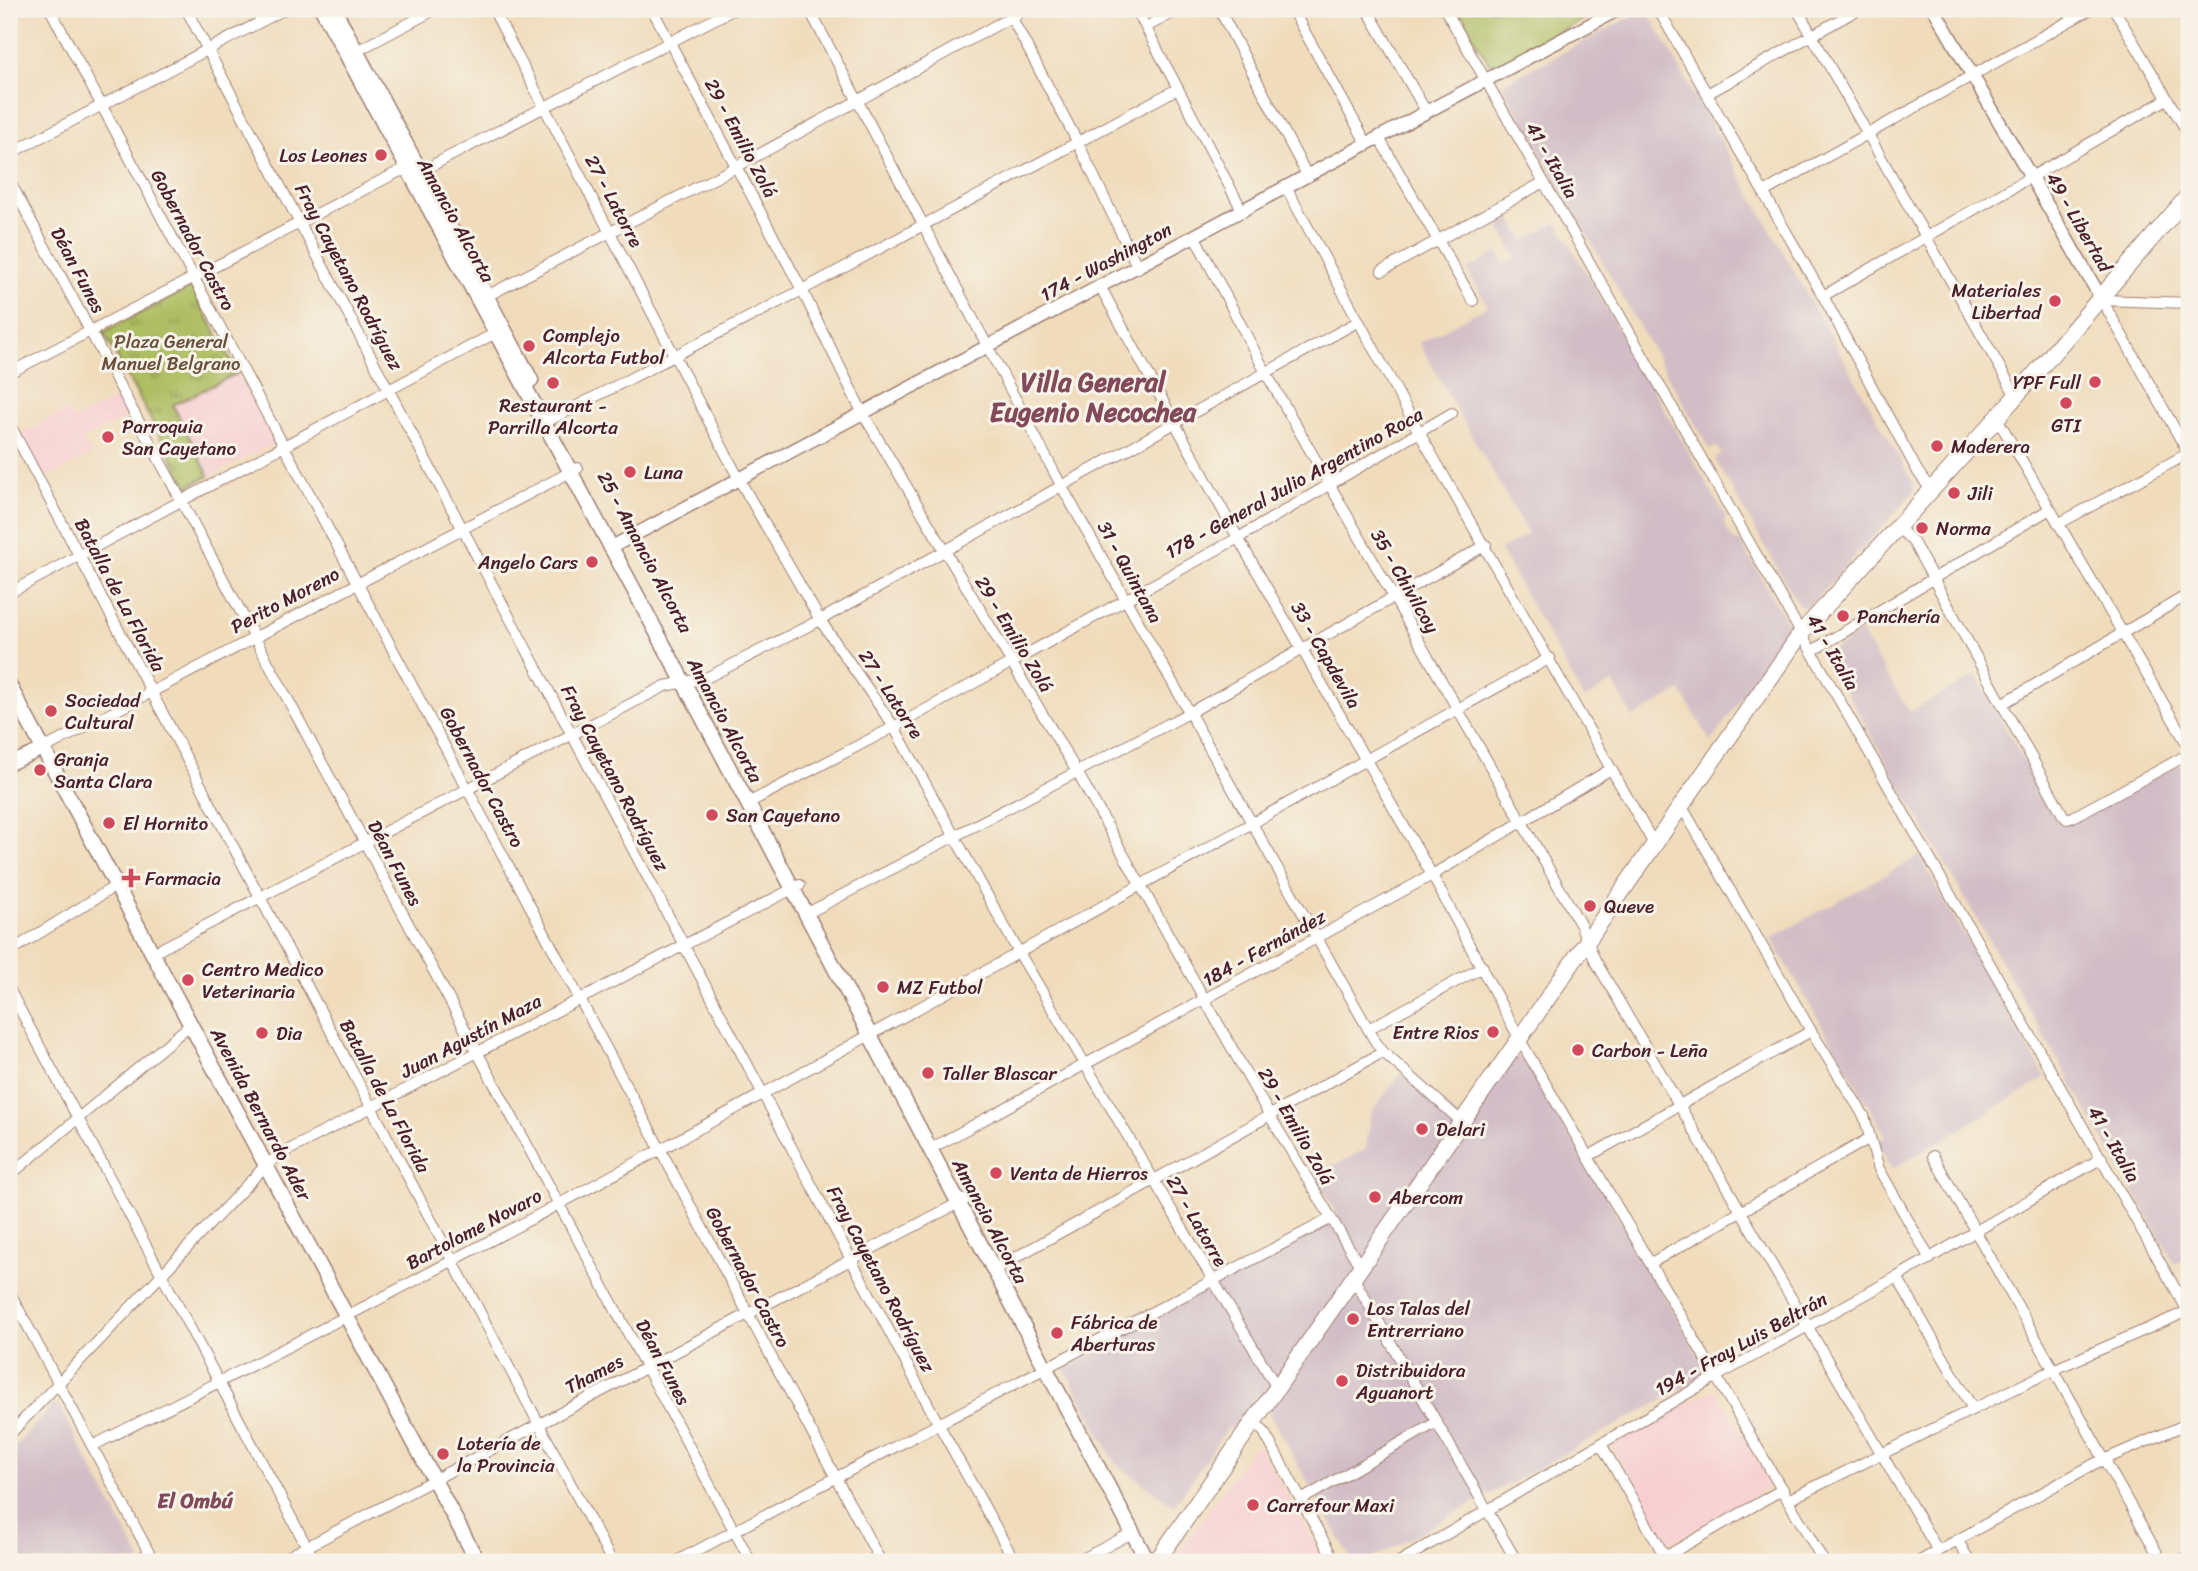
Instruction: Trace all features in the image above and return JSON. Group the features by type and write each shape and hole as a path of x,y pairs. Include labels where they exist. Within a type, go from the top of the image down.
{"main road":[{"path":"322,9 352,54"},
{"path":"334,9 352,54 413,170"},
{"name":"Amancio Alcorta","path":"413,170 483,298"},
{"path":"1155,1562 1802,632 2102,300 2189,194"},
{"path":"483,298 548,421"},
{"name":"Amancio Alcorta","path":"548,421 810,913"},
{"name":"Avenida Bernardo Ader","path":"9,685 478,1562"},
{"path":"810,913 996,1268 1155,1562"},
{"path":"1050,1366 1132,1533 1155,1562"}],"street":[{"name":"Gobernador Castro","path":"50,9 881,1562"},
{"name":"Fray Cayetano Rodríguez","path":"186,9 391,390 762,1094 1015,1562"},
{"path":"9,153 285,9"},
{"path":"352,54 436,9"},
{"name":"27 - Latorre","path":"493,9 677,355 740,481 820,620 894,727 1018,951 1276,1388"},
{"name":"29 - Emilio Zolá","path":"652,9 802,290 862,412 1141,884 1330,1219 1437,1422 1517,1562"},
{"path":"9,373 299,221 546,107 734,9"},
{"name":"31 - Quintana","path":"810,9 1062,487 1368,1029 1383,1052 1462,1122"},
{"path":"483,298 859,100 1009,13 1026,9"},
{"path":"1136,9 1243,212"},
{"path":"1146,27 1180,9"},
{"path":"1219,9 1308,177"},
{"path":"1292,9 1474,301"},
{"path":"1367,9 1427,113"},
{"name":"41 - Italia","path":"1445,9 2188,1312"},
{"name":"174 - Washington","path":"614,546 740,481 987,345 1287,189 1619,9"},
{"path":"1658,9 1823,296 1917,472 1931,490"},
{"path":"1797,9 2016,396"},
{"path":"1707,94 1859,9"},
{"name":"49 - Libertad","path":"1934,9 2189,453"},
{"path":"1764,192 2091,9"},
{"path":"2114,9 2189,135"},
{"path":"1009,13 1077,141 1138,268"},
{"path":"548,421 802,290 1177,89"},
{"path":"1823,296 2032,179 2167,99"},
{"name":"Déan Funes","path":"9,180 751,1562"},
{"path":"1382,271 1544,182"},
{"path":"1287,189 1420,433 1654,844"},
{"name":"35 - Chivilcoy","path":"1195,237 1266,373 1459,709 1588,941 1595,960 1938,1551"},
{"name":"33 - Capdevila","path":"1101,288 1238,538 1432,875 1520,1040 1824,1562"},
{"path":"2102,300 2189,303"},
{"path":"153,953 665,686 706,678 820,620 1359,321"},
{"path":"9,593 500,331"},
{"name":"178 - General Julio Argentino Roca","path":"751,801 894,727 1124,598 1238,538 1452,413"},
{"path":"1997,418 2186,735 2189,747"},
{"name":"Batalla de La Florida","path":"9,423 612,1562"},
{"path":"2058,524 2189,453"},
{"name":"Perito Moreno","path":"9,764 151,693 574,470"},
{"path":"1812,652 2050,509"},
{"path":"1898,527 1913,542 2067,819 2189,754"},
{"path":"810,913 1189,713 1486,545"},
{"path":"2002,704 2189,594"},
{"name":"Bartolome Novaro","path":"92,1446 346,1317 762,1094 1550,658"},
{"name":"184 - Fernández","path":"934,1148 1432,875 1611,769"},
{"path":"1681,805 1811,1031 1864,1116 1879,1169 1930,1259"},
{"path":"9,952 117,885"},
{"name":"Juan Agustín Maza","path":"9,1435 266,1165 281,1154 797,887"},
{"path":"1368,1029 1483,967"},
{"path":"9,989 315,1562"},
{"path":"9,1176 191,1024"},
{"path":"1589,1156 1811,1031"},
{"path":"996,1268 1383,1052"},
{"path":"1651,1263 1870,1138"},
{"path":"1933,1156 2102,1460 2162,1562"},
{"name":"194 - Fray Luis Beltrán","path":"1399,1562 1717,1376 1930,1259 2102,1158"},
{"name":"Thames","path":"278,1562 850,1258 963,1201"},
{"path":"675,1562 1330,1219"},
{"path":"1897,1277 1973,1409"},
{"path":"9,1291 154,1562"},
{"path":"1788,1500 2053,1370 2188,1312"},
{"path":"1254,1422 1264,1432 1335,1562"},
{"path":"1301,1500 1437,1422"},
{"path":"1918,1562 2102,1460 2189,1423"},
{"path":"1601,1444 1663,1561 1783,1489"},
{"path":"1077,1562 1132,1533"},
{"path":"1958,1541 1970,1562"},
{"path":"2178,1562 2189,1556"}],"shaded area":[{"path":"1642,11 1648,12 1914,484 1914,492 1809,607 1799,606 1715,459 1721,454 1716,446 1710,450 1503,88 1504,83"},
{"path":"1509,214 1524,241 1557,222 1726,517 1724,524 1733,540 1741,542 1788,625 1788,631 1711,742 1681,690 1633,718 1613,682 1584,699 1500,550 1528,534 1419,343 1488,306 1467,270 1498,252 1504,264 1516,258 1497,221"},
{"path":"238,373 275,443 209,476 173,405"},
{"path":"118,398 128,417 83,440 91,455 44,479 21,434 68,410 73,420"},
{"path":"1861,632 1909,712 1976,676 2061,826 2178,764 2184,766 2189,775 2189,1256 2175,1264 1825,655"},
{"path":"1919,856 2046,1078 1893,1169 1877,1142 1886,1136 1771,938"},
{"path":"1514,1056 1526,1059 1710,1374 1366,1562 1353,1562 1258,1394 1233,1430 1228,1427 1174,1506 1116,1464 1065,1369 1338,1216 1315,1175 1366,1149 1370,1114 1403,1071 1468,1125"},
{"path":"1711,1390 1717,1392 1769,1482 1767,1488 1672,1543 1666,1541 1613,1449 1614,1444"},
{"path":"54,1404 59,1406 142,1562 9,1562 9,1453"},
{"name":"Carrefour Maxi","path":"1254,1446 1260,1448 1325,1562 1172,1562"}],"green space":[{"path":"1457,9 1604,9 1494,65 1489,63"},
{"name":"Plaza General Manuel Belgrano","path":"191,287 238,373 173,405 209,476 188,487 103,332"}],"place":[{"name":"Los Leones","path":"381,155"},
{"name":"Materiales Libertad","path":"2055,301"},
{"name":"Complejo Alcorta Futbol","path":"529,346"},
{"name":"YPF Full","path":"2095,382"},
{"name":"Restaurant - Parrilla Alcorta","path":"553,383"},
{"name":"GTI","path":"2066,403"},
{"name":"Parroquia San Cayetano","path":"108,437"},
{"name":"Maderera","path":"1937,446"},
{"name":"Luna","path":"630,472"},
{"name":"Jili","path":"1954,493"},
{"name":"Norma","path":"1922,528"},
{"name":"Angelo Cars","path":"592,562"},
{"name":"Panchería","path":"1843,616"},
{"name":"Sociedad Cultural","path":"51,711"},
{"name":"Granja Santa Clara","path":"40,770"},
{"name":"San Cayetano","path":"712,815"},
{"name":"El Hornito","path":"109,823"},
{"name":"Farmacia","path":"131,878"},
{"name":"Queve","path":"1590,906"},
{"name":"Centro Medico Veterinaria","path":"188,980"},
{"name":"MZ Futbol","path":"883,987"},
{"name":"Entre Rios","path":"1493,1032"},
{"name":"Dia","path":"262,1033"},
{"name":"Carbon - Leña","path":"1578,1050"},
{"name":"Taller Blascar","path":"928,1073"},
{"name":"Delari","path":"1422,1129"},
{"name":"Venta de Hierros","path":"996,1173"},
{"name":"Abercom","path":"1375,1197"},
{"name":"Los Talas del Entrerriano","path":"1353,1319"},
{"name":"Fábrica de Aberturas","path":"1057,1333"},
{"name":"Distribuidora Aguanort","path":"1342,1381"},
{"name":"Lotería de la Provincia","path":"443,1454"},
{"name":"Carrefour Maxi","path":"1253,1505"}],"district":[{"name":"Villa General Eugenio Necochea","path":"1093,397"},
{"name":"El Ombú","path":"195,1501"}]}
